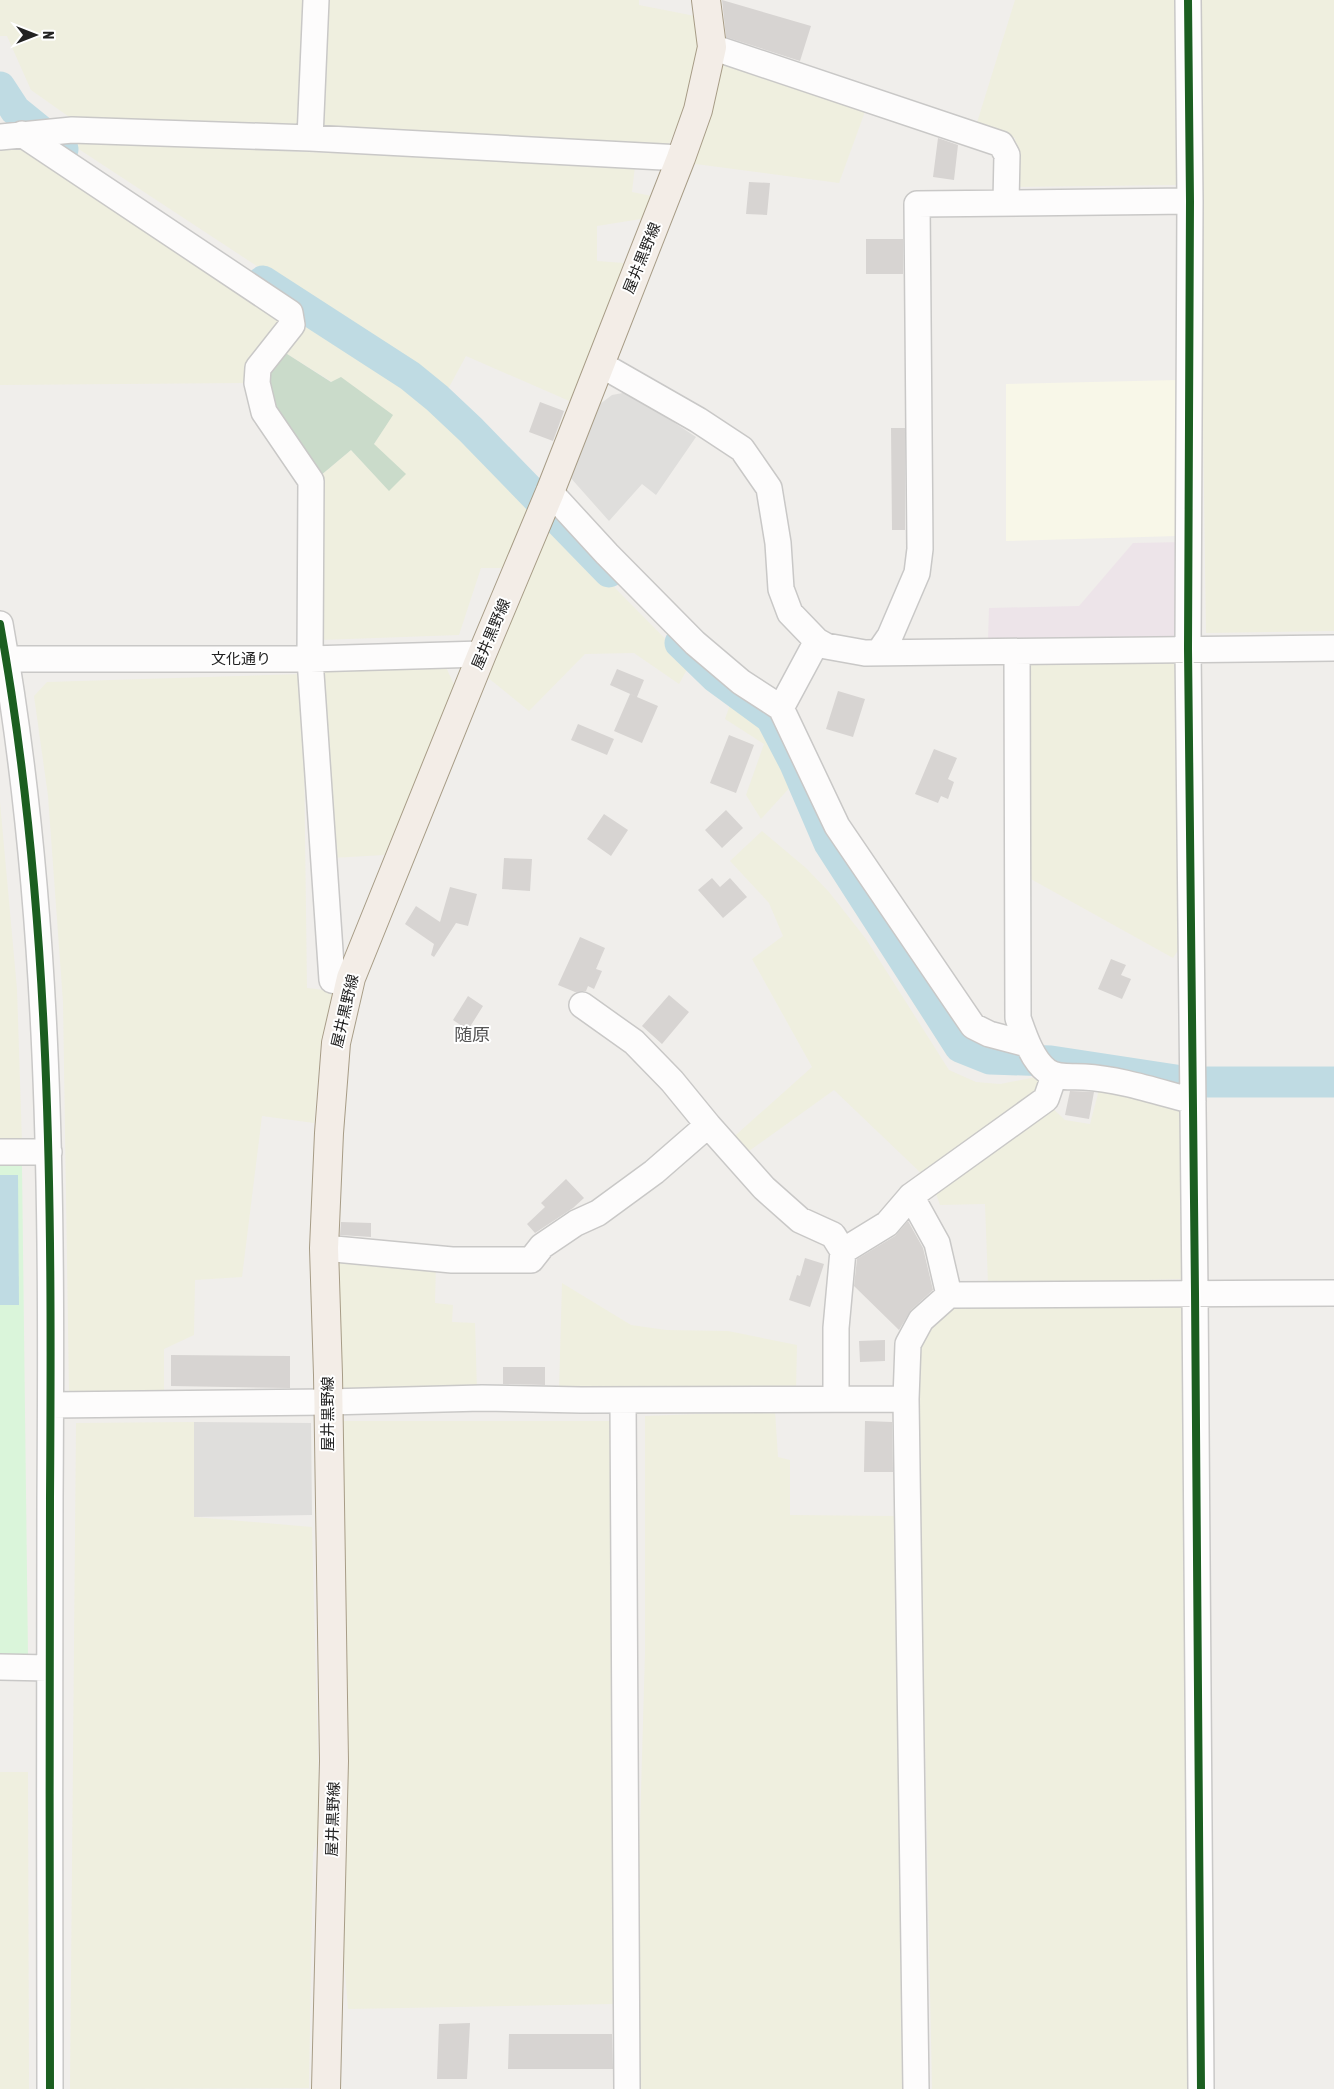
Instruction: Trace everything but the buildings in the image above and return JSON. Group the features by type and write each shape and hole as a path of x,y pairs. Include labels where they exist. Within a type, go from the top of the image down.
{"main road":[{"name":"屋井黒野線","path":"326,2089 334,1761 324,1248 329,1133 336,1043 350,984 482,654 550,492 681,158 698,110 712,47 706,0"}],"street":[{"path":"310,138 316,0"},
{"path":"1188,0 1190,201 1188,649 1201,2089"},
{"path":"712,47 1001,144 1007,156 1006,202"},
{"path":"11,136 72,130 310,138 681,158"},
{"path":"11,136 290,313 292,325 258,368 257,383 264,412 311,481 310,659 332,980 350,984"},
{"path":"879,652 890,636 917,573 920,549 917,204 1190,201"},
{"path":"600,364 698,420 742,449 769,488 778,543 781,589 790,612 817,640 826,646 855,651 879,652 1334,648"},
{"path":"550,492 607,554 695,643 741,682 781,708 837,826 973,1026 989,1034 1027,1044"},
{"path":"0,624 3,659 26,806 40,950 48,1152 50,2089"},
{"path":"781,708 817,640"},
{"path":"1018,652 1018,1018 1027,1044 1044,1070 1054,1076 1087,1077 1193,1101"},
{"name":"文化通り","path":"3,659 310,659 482,654"},
{"path":"582,1005 634,1042 672,1081 764,1188 800,1220 833,1235 843,1251 836,1328 836,1399"},
{"path":"843,1251 887,1224 911,1196 1046,1099 1054,1076"},
{"path":"324,1248 452,1260 531,1260 542,1246 576,1223 598,1214 654,1172 708,1125"},
{"path":"0,1152 48,1152"},
{"path":"911,1196 938,1243 949,1295"},
{"path":"916,2089 906,1399 908,1344 921,1320 949,1295 1334,1292"},
{"path":"50,1405 328,1402 482,1398 623,1400 906,1399"},
{"path":"623,1400 627,2089"},
{"path":"0,1668 49,1668"}],"shaded area":[{"path":"1178,380 1177,536 1006,541 1006,384"},
{"path":"628,392 696,437 656,495 642,484 609,521 569,476 596,407 612,395"},
{"path":"1185,542 1185,639 988,640 989,608 1079,606 1133,543"},
{"path":"194,1422 311,1423 312,1515 194,1517"}],"green space":[{"path":"0,0 308,0 303,129 75,121 31,90 7,36 0,36"},
{"path":"320,0 639,0 639,5 700,17 700,48 692,90 665,154 315,130"},
{"path":"1015,0 1176,0 1177,185 1015,187 1015,138 975,129"},
{"path":"1197,0 1334,0 1334,631 1206,633"},
{"path":"723,60 867,106 839,183 688,163"},
{"path":"68,142 635,166 632,192 652,196 641,219 597,226 597,261 624,263 574,403 466,356 447,391"},
{"path":"21,145 282,314 284,328 246,383 0,385 0,148"},
{"path":"308,319 439,413 534,507 508,568 481,568 459,635 320,640 320,476 351,450 389,490 374,444 392,415 332,382 284,352"},
{"path":"284,352 331,382 341,377 393,415 374,444 406,474 389,491 351,450 320,476 294,441 272,401 269,375 273,366"},
{"path":"550,522 690,664 679,684 634,653 585,654 529,711 487,677"},
{"path":"1167,658 1181,668 1183,943 1173,958 1029,878 1029,663"},
{"path":"445,665 457,691 384,855 332,858 321,669"},
{"path":"303,674 307,988 333,991 321,1042 314,1123 262,1116 242,1277 195,1280 194,1335 164,1349 164,1390 69,1392 63,1002 48,796 34,696 47,682"},
{"path":"732,699 769,724 793,784 761,819 746,795 764,744 725,719"},
{"path":"0,802 17,989 22,1142 0,1141"},
{"path":"762,831 806,868 829,892 866,939 949,1070 976,1082 1000,1084 1041,1076 1041,1095 925,1177 834,1090 742,1156 728,1142 812,1067 752,959 783,936 769,903 730,861"},
{"path":"1099,1090 1177,1103 1181,1109 1183,1279 988,1284 985,1204 940,1205 935,1191 1047,1103 1065,1120 1090,1124"},
{"path":"0,1166 22,1166 28,1654 0,1654"},
{"path":"337,1257 436,1262 435,1303 453,1305 452,1322 475,1323 477,1390 341,1391"},
{"path":"562,1283 631,1325 666,1330 728,1331 797,1345 796,1390 559,1390"},
{"path":"1186,1303 1191,2089 932,2089 917,1346 945,1309 961,1304"},
{"path":"775,1411 778,1457 790,1460 790,1515 895,1516 905,2089 635,2089 636,1962 645,1653 645,1416"},
{"path":"341,1421 615,1421 617,1999 613,2004 348,2009 342,1936 347,1811"},
{"path":"194,1422 194,1517 312,1527 320,1835 313,1853 309,2088 70,2089 76,1423"},
{"path":"0,1772 28,1772 29,2089 0,2089"}],"water":[{"path":"0,1175 18,1175 19,1305 0,1305"}],"waterway":[{"path":"0,87 15,110 63,149"},
{"path":"263,281 410,376 437,398 471,430 609,572"},
{"path":"680,643 715,677 771,718 795,764 829,843 960,1047 990,1059 1051,1061 1189,1082 1334,1082"}],"cycle path":[{"path":"1188,0 1190,201 1188,649 1201,2089"},
{"path":"0,624 17,733 30,842 39,951 49,1170 51,1389 50,2089"}],"district":[{"name":"随原","path":"472,1035"}]}
